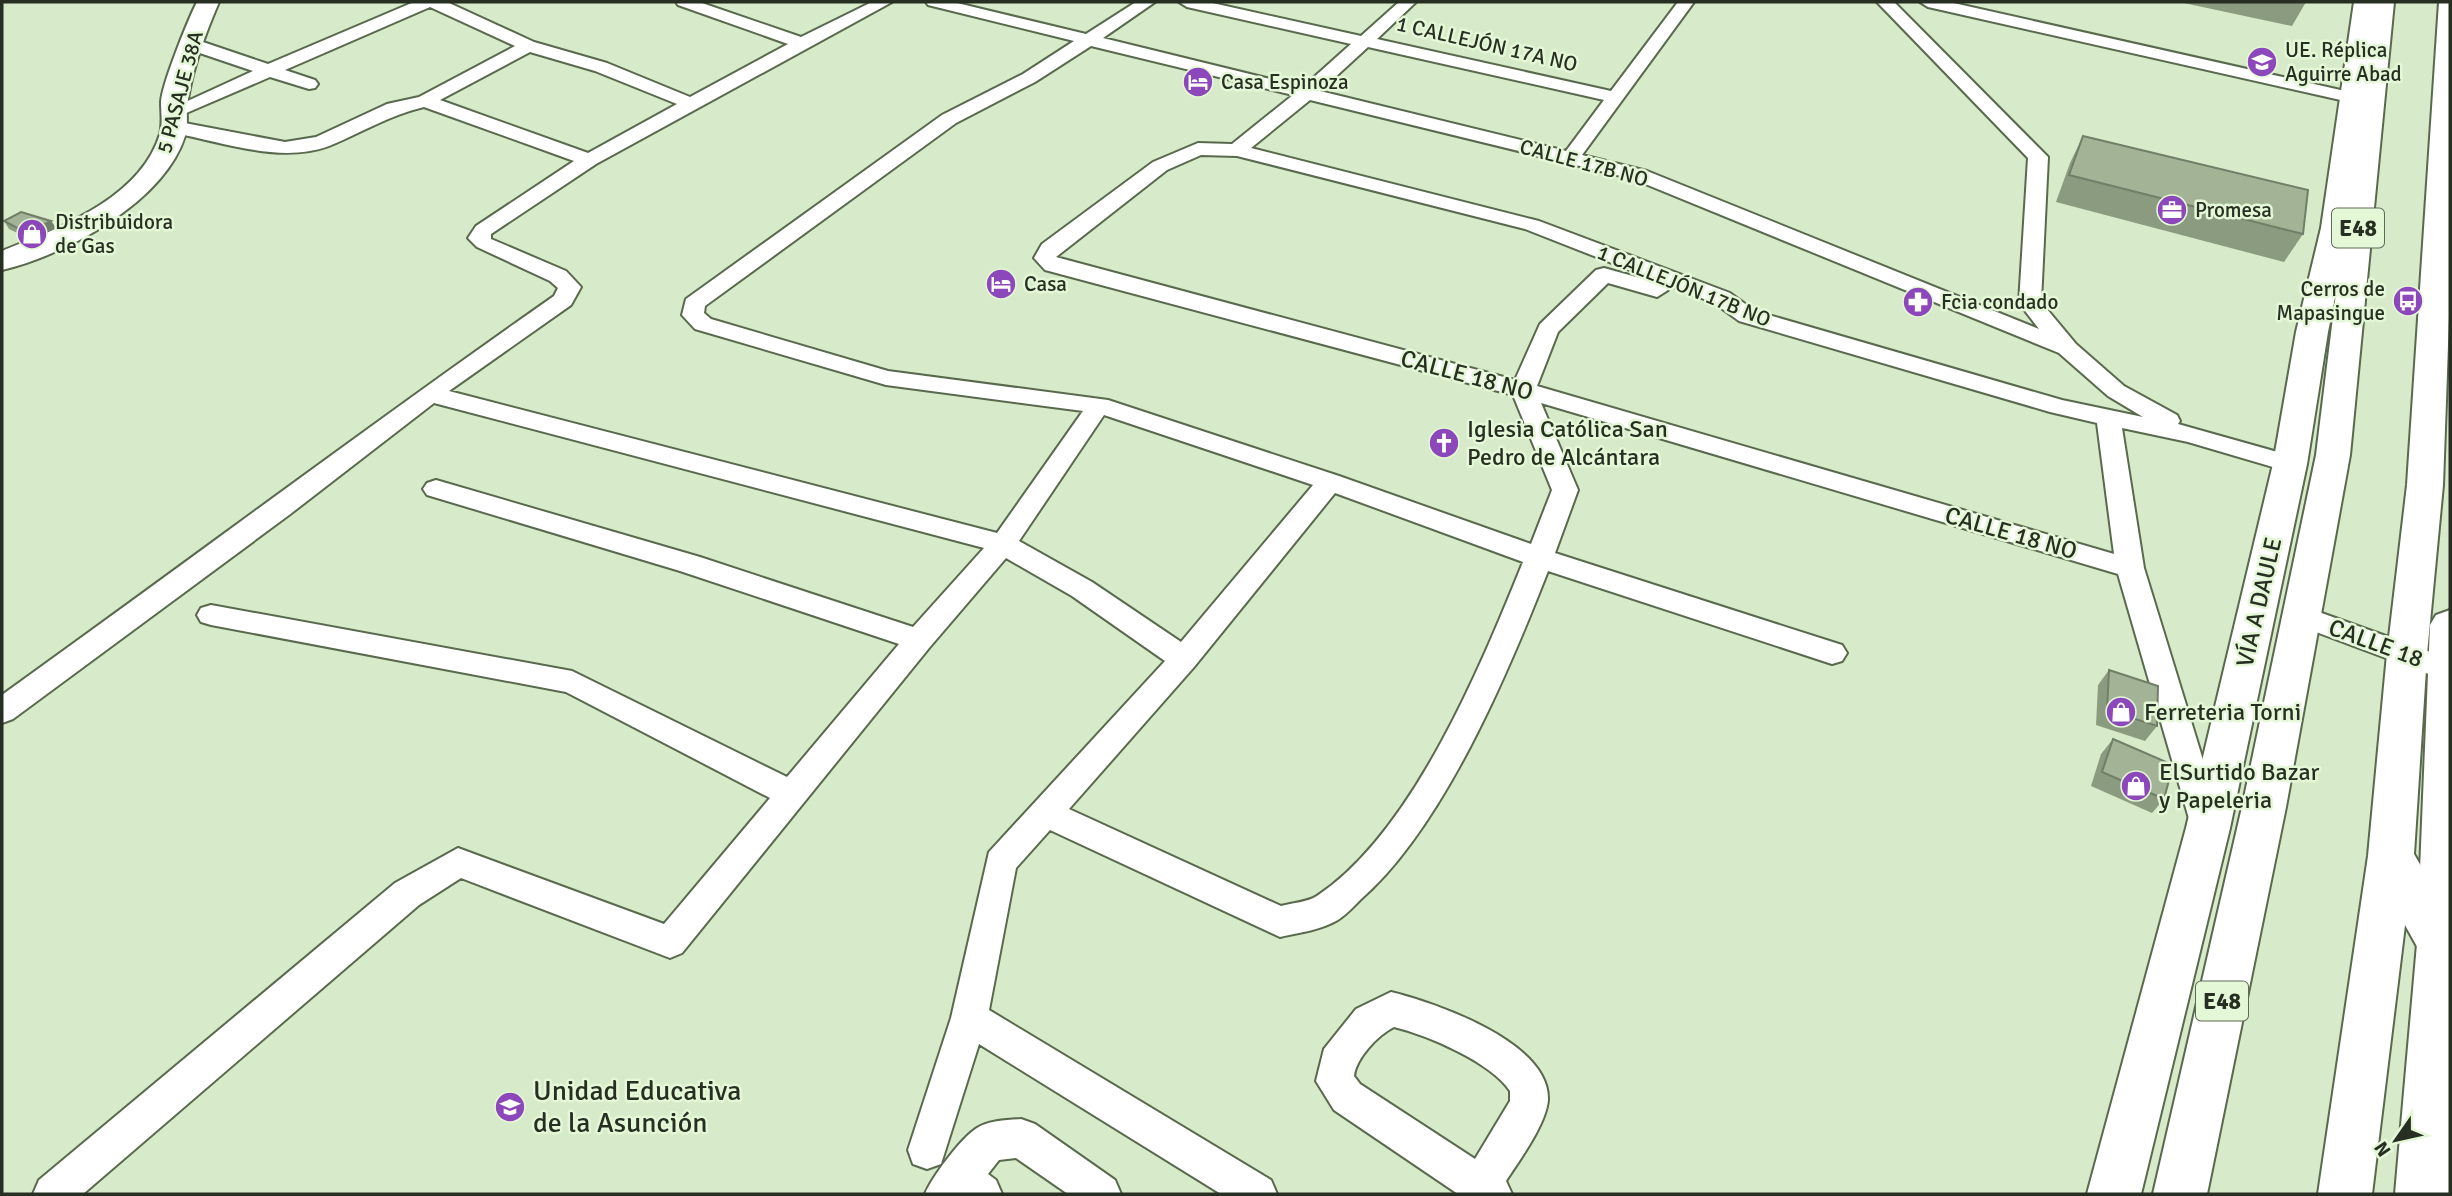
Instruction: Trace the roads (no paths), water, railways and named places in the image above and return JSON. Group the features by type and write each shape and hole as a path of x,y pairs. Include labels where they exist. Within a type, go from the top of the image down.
{"main road":[{"name":"5 PASAJE 38A","path":"2,261 55,240 130,197 168,154 175,118 174,102 191,44 208,2"},
{"name":"VÍA A DAULE","path":"2114,1194 2208,828 2290,464 2312,332 2335,228 2365,2"},
{"name":"VÍA A DAULE","path":"2180,1194 2264,807 2333,455 2384,2"},
{"path":"2422,1194 2441,944 2438,655 2425,485 2444,255 2450,2"},
{"path":"2345,1194 2391,856 2438,655"},
{"path":"2391,856 2441,944"}],"street":[{"path":"175,118 271,69 427,2"},
{"path":"434,2 528,46 601,67 692,104"},
{"path":"684,2 802,43"},
{"path":"2,711 280,509 430,394 563,300 570,287 558,276 478,238 483,230 589,160 802,43 884,2"},
{"name":"CALLE 17B NO","path":"934,2 1640,175 2067,348 2116,391 2191,435"},
{"path":"1147,2 1029,78 949,119 694,304 693,315 703,324 886,378 1099,405 1330,482 1540,558 1832,653"},
{"name":"1 CALLEJÓN 17A NO","path":"1187,2 1366,39 1613,97"},
{"path":"1237,150 1306,94 1408,2"},
{"path":"1571,158 1613,97 1686,2"},
{"path":"1885,2 2038,157 2030,303 2067,348"},
{"path":"1928,2 2354,98"},
{"path":"191,44 309,84"},
{"path":"175,118 285,148 303,146 321,142 394,108 425,101 528,46"},
{"path":"425,101 589,160"},
{"name":"1 CALLEJÓN 17B NO","path":"1045,258 1050,249 1160,166 1198,149 1237,150 1532,225 1722,298 1747,316 1995,389 2191,435 2290,464"},
{"name":"CALLE 18 NO","path":"1045,258 1054,265 1523,390 2130,568"},
{"path":"1046,813 1280,922 1298,924 1309,920 1366,878 1411,816 1448,756 1501,651 1540,558 1564,490 1523,390 1548,328 1604,275 1747,316"},
{"path":"430,394 1003,544 1082,589 1184,659"},
{"path":"53,1194 407,894 458,862 670,942 919,640 1003,544 1099,405"},
{"path":"2108,417 2130,568 2208,828"},
{"path":"927,1150 970,1017 1001,862 1184,659 1330,482"},
{"path":"436,489 690,564 919,640"},
{"path":"211,615 572,682 792,794"},
{"name":"CALLE 18","path":"2302,616 2438,655"},
{"path":"1391,1009 1407,1013 1512,1062 1528,1081 1530,1101 1487,1190 1347,1097 1335,1081 1337,1062 1369,1021 1391,1009"},
{"path":"970,1017 1257,1194"},
{"path":"963,1188 989,1142 1021,1138 1101,1194"}],"place":[{"name":"UE. Réplica Aguirre Abad","path":"2262,62"},
{"name":"Casa Espinoza","path":"1198,82"},
{"name":"Promesa","path":"2172,210"},
{"name":"Distribuidora de Gas","path":"32,234"},
{"name":"Casa","path":"1001,284"},
{"name":"Cerros de Mapasingue","path":"2408,301"},
{"name":"Fcia condado","path":"1918,302"},
{"name":"Iglesia Católica San Pedro de Alcántara","path":"1444,443"},
{"name":"Ferreteria Torni","path":"2121,712"},
{"name":"ElSurtido Bazar y Papeleria","path":"2136,786"},
{"name":"Unidad Educativa de la Asunción","path":"510,1107"}]}
